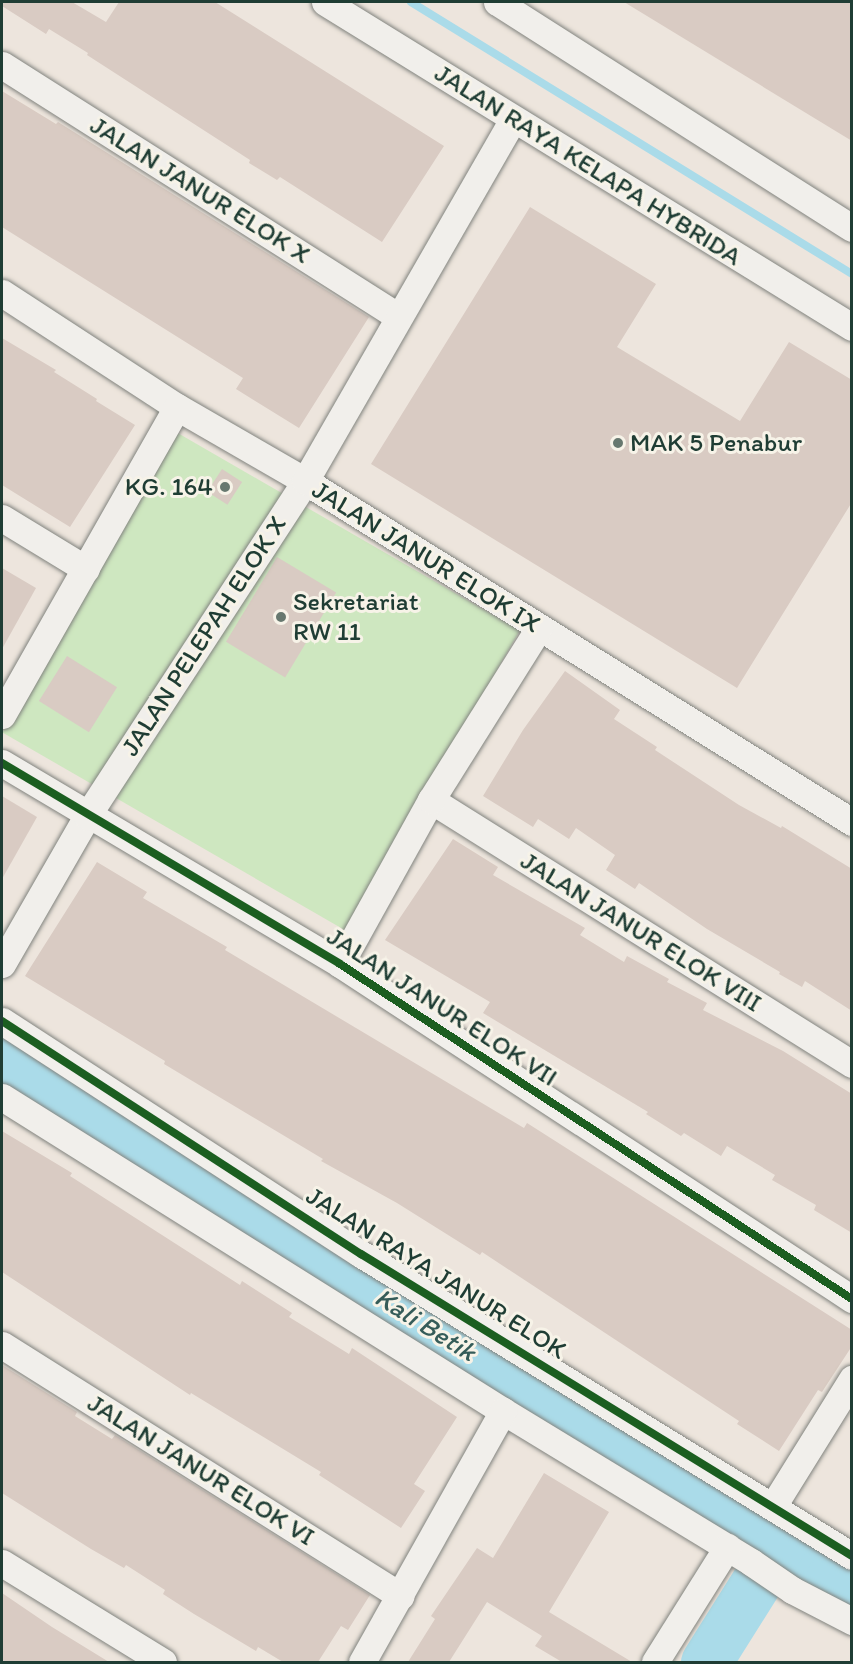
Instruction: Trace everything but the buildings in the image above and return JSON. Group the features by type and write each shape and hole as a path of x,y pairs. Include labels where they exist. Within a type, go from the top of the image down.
{"street":[{"name":"JALAN RAYA KELAPA HYBRIDA","path":"325,2 852,327"},
{"path":"496,2 852,228"},
{"name":"JALAN JANUR ELOK X","path":"2,65 398,316"},
{"name":"JALAN PELEPAH ELOK X","path":"2,964 87,816 304,481 513,120"},
{"name":"JALAN JANUR ELOK IX","path":"2,293 177,407 304,481 852,822"},
{"path":"2,715 177,407"},
{"path":"2,518 86,569"},
{"path":"340,964 431,800 539,628"},
{"name":"JALAN JANUR ELOK VII","path":"2,763 87,816 340,964 852,1299"},
{"name":"JALAN JANUR ELOK VIII","path":"431,800 852,1064"},
{"name":"JALAN RAYA JANUR ELOK","path":"2,1021 361,1254 852,1556"},
{"path":"2,1097 503,1411 731,1549 792,1590 852,1621"},
{"name":"JALAN JANUR ELOK VI","path":"2,1345 401,1596"},
{"path":"773,1506 852,1379"},
{"path":"362,1662 503,1411"},
{"path":"655,1662 731,1549"},
{"path":"2,1563 163,1662"}],"green space":[{"path":"176,432 520,630 346,931 3,733"}],"waterway":[{"path":"411,2 852,274"},
{"name":"Kali Betik","path":"2,1059 832,1577 852,1584"},
{"path":"706,1662 781,1543"}],"cycle path":[{"path":"2,763 340,964 852,1299"},
{"path":"2,1021 361,1254 852,1556"}],"place":[{"name":"MAK 5 Penabur","path":"618,443"},
{"name":"KG. 164","path":"225,487"},
{"name":"Sekretariat RW 11","path":"281,617"}]}
